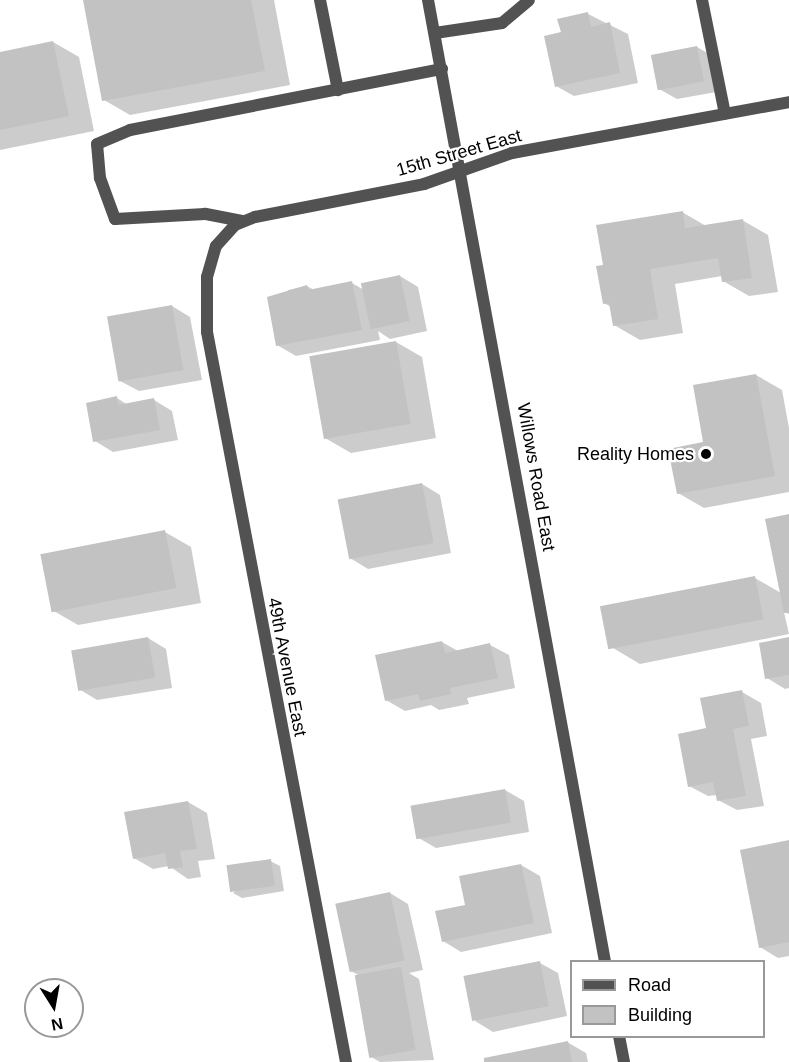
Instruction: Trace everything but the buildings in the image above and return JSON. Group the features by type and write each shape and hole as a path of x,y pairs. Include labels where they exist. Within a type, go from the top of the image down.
{"street":[{"path":"320,0 338,90"},
{"name":"Willows Road East","path":"428,0 462,170 605,960"},
{"path":"435,33 502,23 529,0"},
{"path":"702,0 725,114"},
{"path":"242,221 206,214 115,219 100,178 97,144 130,130 442,69"},
{"name":"15th Street East","path":"242,221 418,186 512,153 789,102"},
{"name":"49th Avenue East","path":"242,221 216,246 207,277 206,324 224,432 346,1062"},
{"path":"619,1038 624,1062"}],"place":[{"name":"Reality Homes","path":"706,454"}]}
